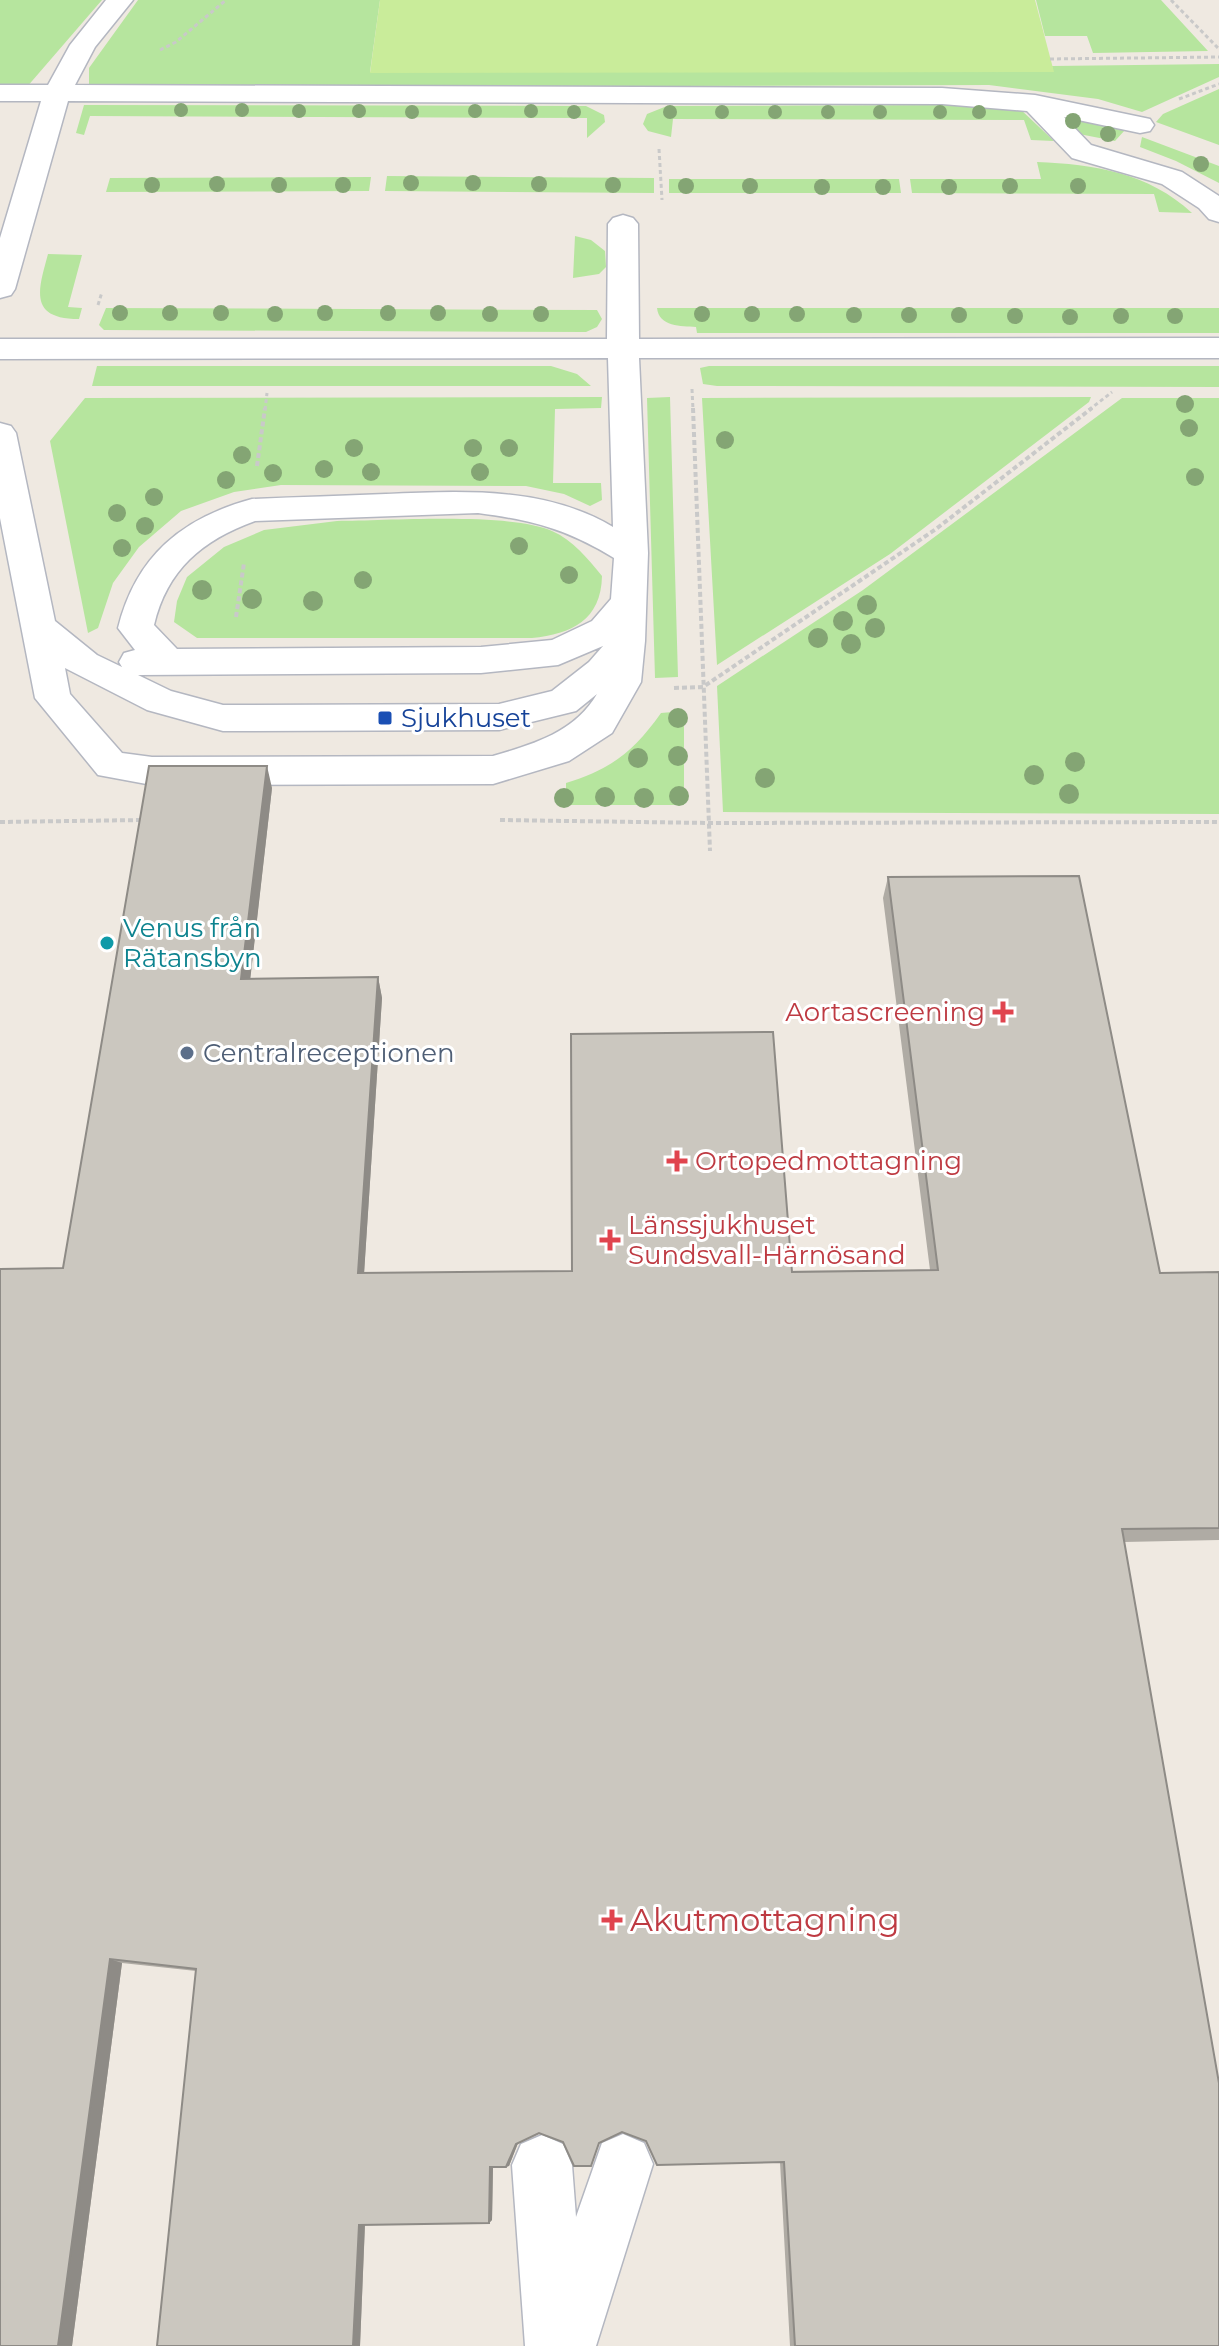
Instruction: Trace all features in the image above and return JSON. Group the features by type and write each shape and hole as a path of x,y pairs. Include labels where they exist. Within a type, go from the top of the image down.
{"street":[{"path":"0,289 57,93 83,45 120,0"},
{"path":"0,93 926,96 1035,103 1140,125"},
{"path":"1035,103 1082,152 1172,178 1209,202 1219,213"},
{"path":"0,433 53,698 111,765 152,771 493,770 556,751 599,723 623,682 631,553 623,350 623,224"},
{"path":"0,349 1219,348"},
{"path":"167,661 136,628 143,598 170,556 215,523 252,510 478,502 533,509 590,528 631,553"},
{"path":"84,664 167,661 406,662 481,660 558,652 605,630 629,602"},
{"path":"37,625 84,664 160,701 223,718 499,717 563,702 602,671 627,640"},
{"path":"565,2346 623,2164"},
{"path":"542,2165 556,2346"}],"path":[{"path":"1171,0 1219,49"},
{"path":"1050,59 1219,57"},
{"path":"659,149 662,209"},
{"path":"689,350 710,851"},
{"path":"666,688 703,687 936,529 1113,391"},
{"path":"0,822 149,820"},
{"path":"495,820 709,823 1219,822"}],"green space":[{"path":"0,0 102,0 26,88 0,88"},
{"path":"138,0 380,0 370,72 1053,71 1052,66 1219,64 1219,77 1142,112 1098,99 989,85 89,88 89,68"},
{"path":"380,0 1035,0 1054,72 370,73"},
{"path":"1036,0 1161,0 1208,51 1093,53 1087,36 1045,36"},
{"path":"1219,89 1219,145 1156,122 1163,114"},
{"path":"84,105 586,106 604,115 605,122 587,138 587,118 90,116 84,135 76,133"},
{"path":"948,105 1019,108 1054,141 1031,140 1024,120 673,119 671,137 648,131 643,124 647,114 667,106"},
{"path":"1057,115 1125,130 1115,141 1079,134"},
{"path":"1142,137 1219,166 1219,183 1140,147"},
{"path":"1037,162 1079,165 1120,173 1158,188 1192,213 1159,212 1154,194 912,193 910,179 1041,179"},
{"path":"387,176 654,178 654,193 385,191"},
{"path":"371,177 369,191 106,192 110,178"},
{"path":"669,179 899,179 901,193 669,193"},
{"path":"575,236 591,240 605,251 606,267 599,274 573,278"},
{"path":"48,254 82,255 68,307 82,308 79,319 62,318 44,307 40,290"},
{"path":"106,308 597,310 602,319 597,327 586,332 104,330 99,325"},
{"path":"657,308 1219,308 1219,333 697,333 696,327 666,322"},
{"path":"97,366 551,366 577,374 591,386 92,386"},
{"path":"1219,366 1219,387 717,386 703,384 700,368"},
{"path":"602,397 601,408 555,409 553,483 601,483 602,500 590,506 564,494 526,486 281,485 234,492 181,511 139,547 113,583 98,628 88,633 50,441 85,398"},
{"path":"670,397 678,677 655,678 647,398"},
{"path":"1091,397 1089,402 890,554 717,665 702,398"},
{"path":"1122,398 1219,398 1219,814 723,812 717,686 863,590"},
{"path":"479,519 533,525 560,535 580,550 602,576 600,591 596,604 582,622 560,633 532,638 197,638 174,622 177,601 187,577 224,547 264,530 337,521"},
{"path":"684,711 684,805 566,805 566,783 596,772 621,757 661,713"}],"building":[{"path":"149,766 267,766 241,979 378,977 358,1273 572,1271 571,1034 773,1032 792,1272 938,1270 888,877 1079,876 1160,1273 1219,1272 1219,1528 1122,1529 1219,2083 1219,2346 795,2346 784,2162 657,2165 646,2141 622,2132 599,2143 591,2166 574,2166 563,2142 539,2133 516,2144 506,2167 490,2167 489,2223 359,2225 353,2346 157,2346 196,1969 110,1959 58,2346 0,2346 0,1269 63,1268"}],"place":[{"name":"Sjukhuset","path":"385,718"},
{"name":"Venus från Rätansbyn","path":"107,943"},
{"name":"Aortascreening","path":"1003,1012"},
{"name":"Centralreceptionen","path":"187,1053"},
{"name":"Ortopedmottagning","path":"677,1161"},
{"name":"Länssjukhuset Sundsvall-Härnösand","path":"610,1240"},
{"name":"Akutmottagning","path":"612,1920"}]}
